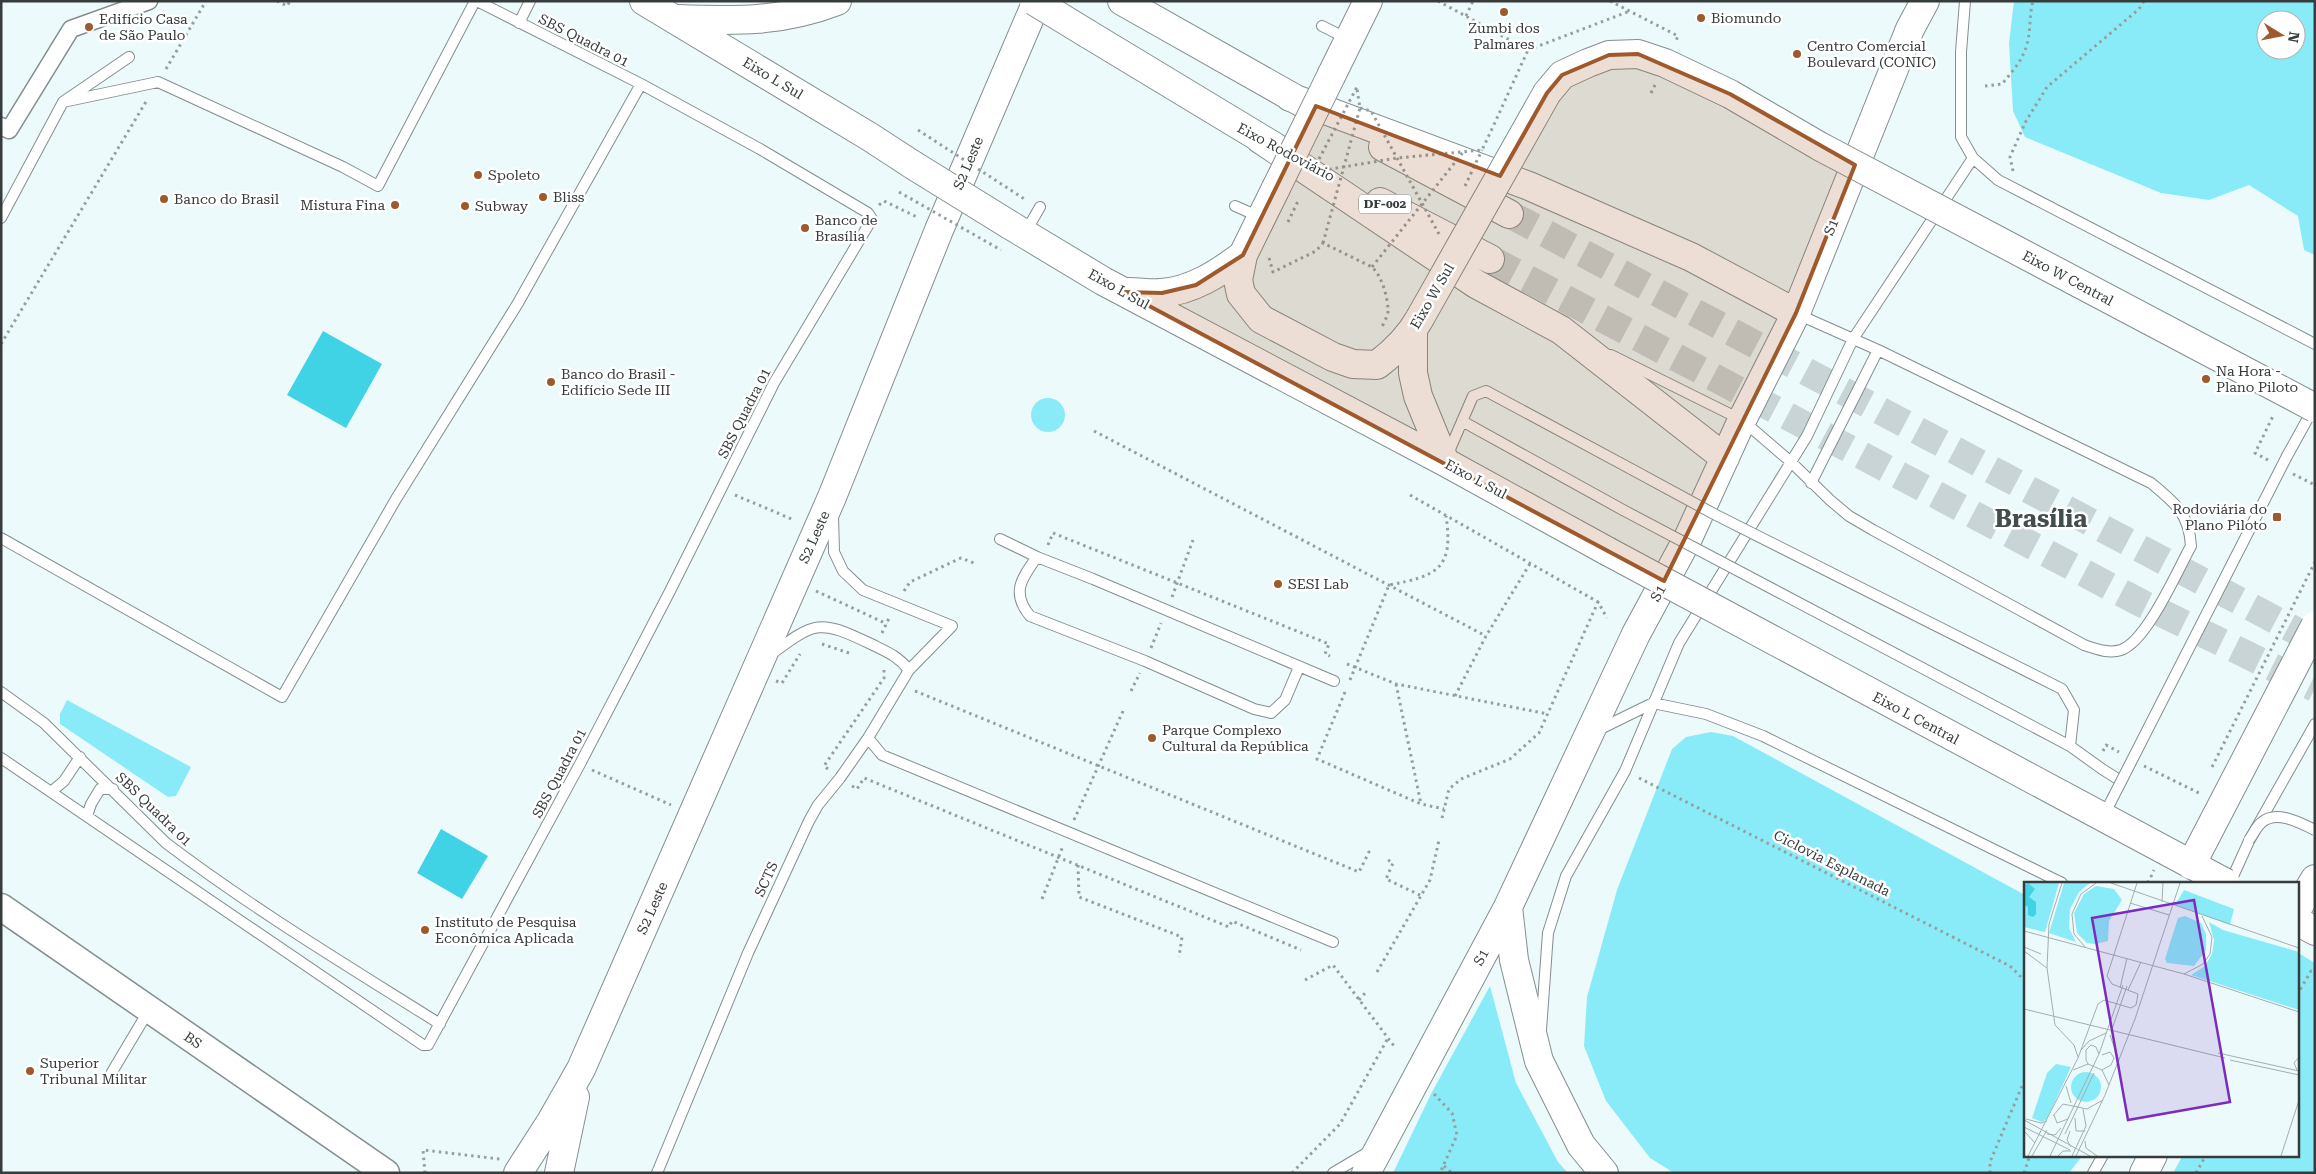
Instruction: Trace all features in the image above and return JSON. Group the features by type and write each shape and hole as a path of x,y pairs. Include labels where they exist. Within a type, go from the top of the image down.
{"main road":[{"name":"Eixo L Sul","path":"644,1 870,137 913,165 1012,236 1123,292 1445,462 1607,551"},
{"path":"675,19 732,21 765,19 796,15 837,1"},
{"name":"Eixo Rodoviário","path":"1036,1 1260,139 1490,259"},
{"name":"S2 Leste","path":"512,1166 552,1120 581,1069 768,672 832,496 939,230 1036,1"},
{"path":"1122,1 1290,97 1509,214"},
{"name":"Eixo W Sul","path":"1368,1 1276,188 1272,224 1242,255 1238,280 1241,294 1261,319 1333,357 1353,364 1376,365 1393,352 1417,325 1547,93 1562,75 1609,55 1638,54 1665,63 1730,94 1821,147"},
{"name":"S1","path":"1366,1173 1508,907 1636,634 1689,536 1742,420 1796,313 1910,28 1925,1"},
{"path":"1290,97 1528,186 1691,257 1796,313"},
{"path":"1260,139 1476,284 1561,330 1725,458"},
{"name":"Eixo W Central","path":"1821,147 2315,408"},
{"path":"1123,292 1162,294 1196,285 1223,270 1242,255"},
{"path":"1417,325 1413,373 1418,396 1445,462"},
{"name":"Eixo L Central","path":"1607,551 2224,882"},
{"path":"2191,865 2315,626"},
{"path":"2298,907 2315,879"},
{"path":"1508,907 1514,960 1539,1061 1581,1145 1604,1173"},
{"path":"2298,922 2315,931"},
{"name":"S2 Leste","path":"559,1173 581,1069"}],"street":[{"path":"1,126 9,130 71,30 149,1"},
{"name":"BS","path":"1,907 386,1173"}],"lane":[{"path":"64,102 158,82 343,167 378,186 476,1"},
{"name":"SBS Quadra 01","path":"1,758 423,1045 428,1045 585,755 669,593 774,383 872,219 868,213 760,149 641,84 476,1"},
{"path":"519,23 530,1"},
{"path":"1965,1 1961,52 1961,137 1973,158 1998,180 2315,344"},
{"path":"1322,26 1350,40"},
{"path":"1,218 64,102 129,57"},
{"path":"1,538 282,697 396,499 518,302 641,84"},
{"path":"1539,1061 1548,933 1566,876 1625,771 1679,643 1807,436 1853,339 1973,158"},
{"path":"1235,206 1272,224"},
{"path":"1012,236 1040,207"},
{"path":"1561,330 1742,420 1850,516 1873,530 2084,645 2103,651 2120,651 2132,645 2144,632 2191,546 2190,532 2184,515 2173,502 2151,483 1878,350 1796,313"},
{"path":"1811,482 1878,350"},
{"path":"1445,462 1473,396 1486,391 1716,516 2062,689 2074,710 2070,746"},
{"path":"2102,818 2287,456 2315,408"},
{"path":"1462,421 1623,510 2070,746 2121,781"},
{"name":"SCTS","path":"657,1173 748,952 795,847 818,805 868,738 909,670 952,626 863,590 843,572 834,552 832,496"},
{"path":"1000,539 1037,557 1334,682"},
{"path":"1037,557 1023,576 1019,591 1022,606 1030,616 1145,661 1254,708 1271,712 1285,700 1299,667"},
{"path":"768,672 800,633 818,627 838,628 900,658 909,670"},
{"name":"SBS Quadra 01","path":"1,692 44,723 166,843 187,859 252,905 440,1024"},
{"path":"1589,734 1653,704 1706,714 1763,736 2060,882"},
{"path":"2230,882 2249,841 2315,724"},
{"path":"868,738 882,756 1333,942"},
{"path":"51,792 64,781 80,757"},
{"path":"87,816 91,804 100,789 113,789"},
{"path":"2230,882 2249,840 2262,822 2274,817 2287,818 2315,830"},
{"path":"112,1072 149,1010"},
{"path":"1333,1173 1381,1144"},
{"path":"2093,1173 2103,1156"}],"path":[{"path":"1,344 206,1"},
{"path":"277,1 287,6 290,1"},
{"path":"1438,1 1528,50"},
{"path":"1466,16 1473,1"},
{"path":"1985,86 2002,84 2017,67 2027,44 2029,17 2033,1"},
{"path":"2010,157 2026,121 2047,87 2139,9 2144,1"},
{"path":"1272,252 1268,260 1273,272 1316,251 1324,243 1344,167 1360,108 1357,87 1313,172 1344,167 1398,158 1482,150 1528,50 1630,11"},
{"path":"1360,108 1371,111 1441,237"},
{"path":"918,130 1026,200"},
{"path":"1372,267 1465,151"},
{"path":"898,192 1012,236"},
{"path":"884,201 909,213"},
{"path":"1272,224 1288,222"},
{"path":"1324,243 1377,271 1389,312 1377,337"},
{"path":"1094,431 1486,636"},
{"path":"733,494 794,520"},
{"path":"1410,495 1531,562 1598,602 1607,618"},
{"path":"1390,585 1422,578 1435,572 1443,562 1447,551 1449,534 1446,516"},
{"path":"1046,549 1054,533 1329,644 1325,654 1330,656"},
{"path":"1170,602 1193,540"},
{"path":"902,595 910,582 961,558 974,563"},
{"path":"1455,696 1486,636 1531,562"},
{"path":"2208,776 2315,562"},
{"path":"1390,585 1317,760 1421,804 1444,809"},
{"path":"815,590 887,624"},
{"path":"1442,818 1449,790 1462,778 1510,759 1539,734 1598,602"},
{"path":"879,638 894,609"},
{"path":"1149,653 1164,617"},
{"path":"820,643 861,657"},
{"path":"768,672 782,683 803,648"},
{"path":"831,770 824,766 884,678 884,667 876,663"},
{"path":"1347,664 1396,684 1548,714"},
{"path":"1131,691 1142,667"},
{"path":"1396,684 1421,804"},
{"path":"912,696 916,691 1359,872 1369,852 1373,854"},
{"path":"1072,823 1123,711"},
{"name":"Ciclovia Esplanada","path":"1625,771 2010,966 2024,980"},
{"path":"606,777 673,806"},
{"path":"2165,777 2199,793 2204,784"},
{"path":"849,784 857,789 864,778 1229,927 1232,921 1301,950"},
{"path":"1378,972 1430,880 1439,840"},
{"path":"1042,900 1064,843"},
{"path":"1388,860 1393,863 1386,879 1422,896"},
{"path":"1078,865 1079,897 1182,937 1179,957"},
{"path":"1304,980 1333,966 1394,1046"},
{"path":"2298,993 2311,971 2315,974"},
{"path":"1359,1000 1366,992"},
{"path":"1292,1173 1340,1124 1388,1038"},
{"path":"1419,1072 1432,1092 1452,1113 1457,1135 1440,1173"},
{"path":"1990,1173 1990,1162 2024,1081"},
{"path":"425,1173 423,1150 512,1166"},
{"path":"2024,1173 2030,1156"},
{"path":"2196,1173 2205,1156"},
{"path":"1444,1166 1452,1173"}],"highlighted area":[{"path":"1638,54 1730,94 1855,165 1796,313 1664,581 1123,292 1162,293 1196,285 1243,255 1316,106 1500,176 1547,93 1562,75 1609,55"}],"shaded area":[{"path":"2014,1 2315,1 2315,255 2304,250 2298,216 2249,185 2209,200 2161,193 2025,137 2013,111 2009,43"},
{"path":"323,331 382,364 346,428 287,395"},
{"path":"1048,398 1060,403 1065,415 1060,427 1048,432 1036,427 1031,415 1036,403"},
{"path":"67,700 191,767 176,796 168,797 60,724 60,714"},
{"path":"1711,732 1733,736 2024,894 2024,1156 2082,1156 2069,1173 1674,1173 1650,1158 1606,1101 1584,1046 1587,997 1617,890 1672,749 1686,737"},
{"path":"441,829 488,856 462,899 417,873"},
{"path":"2300,954 2315,963 2315,1173 2173,1173 2182,1156 2298,1156 2298,958"},
{"path":"1490,986 1516,1083 1558,1162 1568,1173 1393,1173 1432,1092"}],"tunnel":[{"path":"1509,214 2315,641"},
{"path":"1490,259 2141,603 2315,688"}],"place":[{"name":"Zumbi dos Palmares","path":"1504,12"},
{"name":"Biomundo","path":"1701,18"},
{"name":"Edifício Casa de São Paulo","path":"89,27"},
{"name":"Centro Comercial Boulevard (CONIC)","path":"1797,54"},
{"name":"Spoleto","path":"478,175"},
{"name":"Bliss","path":"543,197"},
{"name":"Banco do Brasil","path":"164,199"},
{"name":"Mistura Fina","path":"395,205"},
{"name":"Subway","path":"465,206"},
{"name":"Banco de Brasília","path":"805,228"},
{"name":"Na Hora - Plano Piloto","path":"2206,379"},
{"name":"Banco do Brasil - Edifício Sede III","path":"551,382"},
{"name":"Rodoviária do Plano Piloto","path":"2277,517"},
{"name":"SESI Lab","path":"1278,584"},
{"name":"Parque Complexo Cultural da República","path":"1152,738"},
{"name":"Instituto de Pesquisa Econômica Aplicada","path":"425,930"},
{"name":"Superior Tribunal Militar","path":"30,1071"}],"district":[{"name":"Brasília","path":"2041,519"}]}
